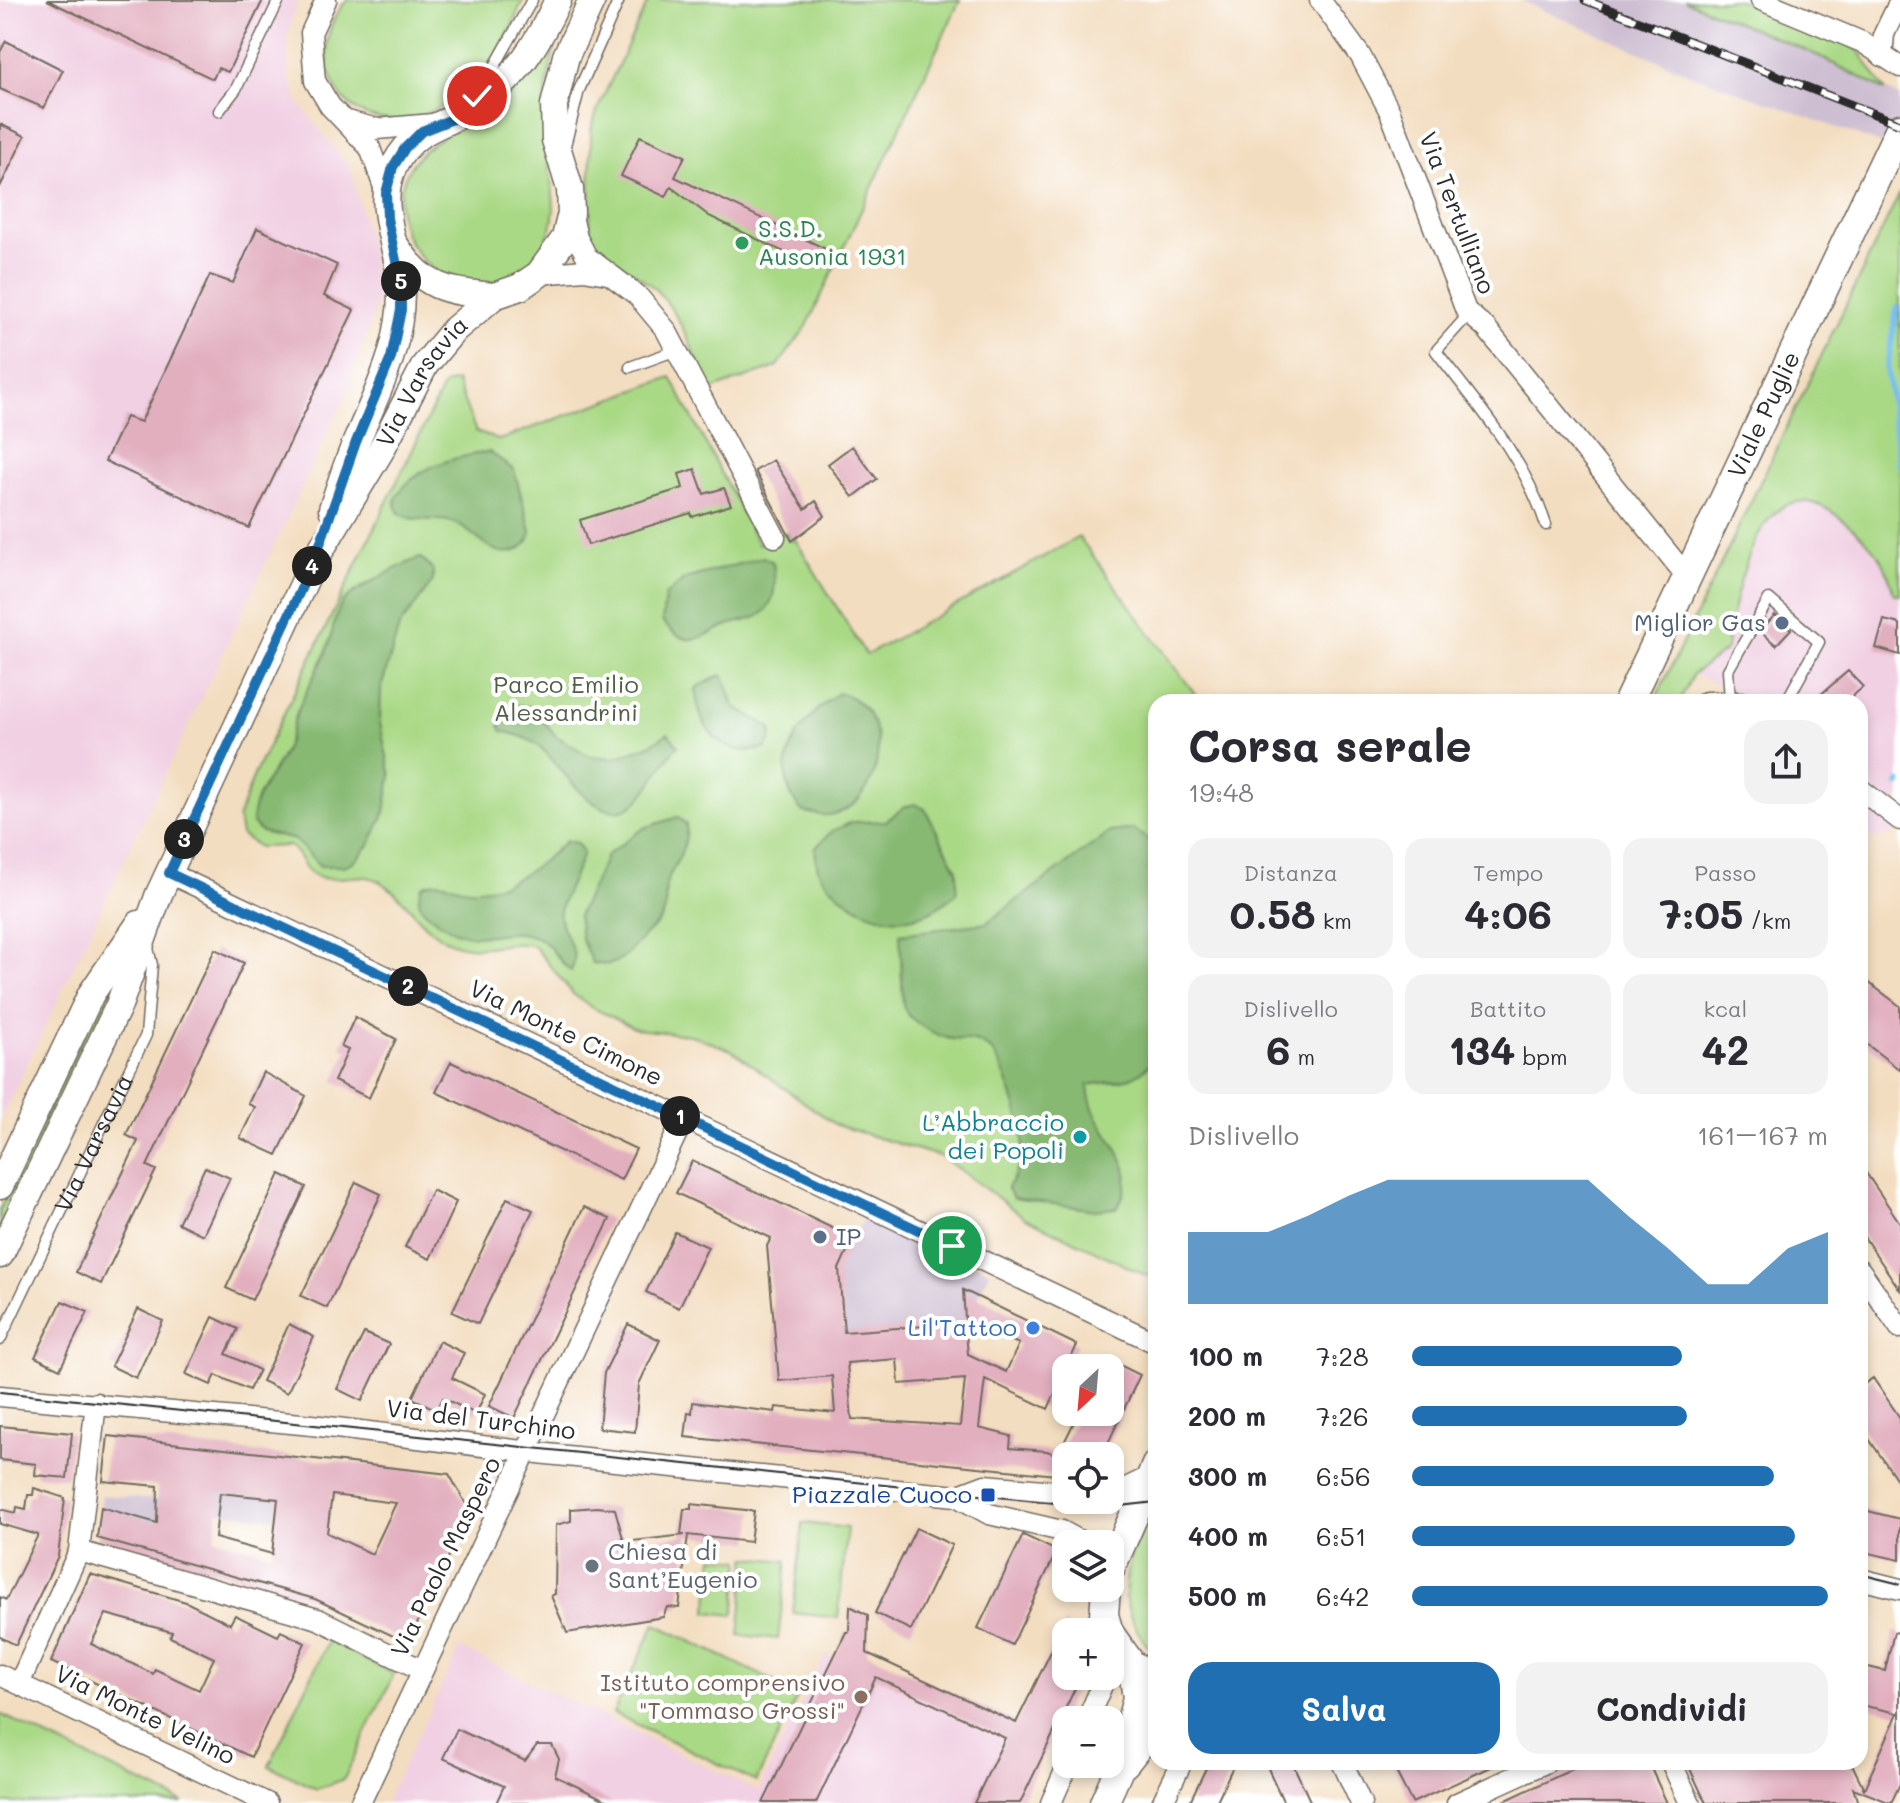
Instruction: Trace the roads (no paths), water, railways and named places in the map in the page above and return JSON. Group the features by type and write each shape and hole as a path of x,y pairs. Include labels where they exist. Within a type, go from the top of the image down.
{"main road":[{"name":"Viale Puglie","path":"1632,694 1900,128"},
{"path":"1124,1534 1148,1481"},
{"path":"1124,1667 1137,1698 1124,1749"},
{"path":"1124,1763 1148,1734"},
{"path":"1104,1803 1115,1778"}],"street":[{"path":"326,0 311,33 311,65 322,95 370,148 386,193"},
{"name":"Via Varsavia","path":"0,1255 119,1005 164,883 314,561 398,334 401,284 387,218 386,193 393,167 405,148 422,131 450,119 492,93 518,69 558,0"},
{"name":"Via Varsavia","path":"314,561 380,452 425,365 454,330 494,296 520,287 539,274 565,238 571,213 570,189 555,140 557,90 566,56 592,0"},
{"name":"Via Tertulliano","path":"1320,0 1360,55 1390,112 1463,306 1486,328 1688,578"},
{"path":"1761,0 1862,42 1891,61"},
{"path":"1891,61 1884,34 1900,1"},
{"path":"346,120 389,130 450,119"},
{"path":"571,213 577,238 587,257 648,306 677,350 775,537"},
{"name":"Via Varsavia","path":"394,243 408,264 425,280 446,291 494,296"},
{"path":"539,274 584,270 607,274"},
{"path":"1868,795 1900,820"},
{"name":"Via Varsavia","path":"0,1186 91,994 164,883"},
{"name":"Via Monte Cimone","path":"164,883 684,1118 1148,1339"},
{"name":"Via Paolo Maspero","path":"360,1803 684,1118"},
{"path":"1868,1282 1900,1328"},
{"name":"Via del Turchino","path":"0,1396 96,1403 956,1496 989,1514 1058,1530"},
{"path":"9,1679 79,1551 96,1403"},
{"path":"1124,1488 1148,1473"},
{"name":"Via del Turchino","path":"956,1496 985,1485 1052,1491"},
{"path":"79,1551 318,1619 422,1670"},
{"path":"1868,1581 1900,1589"},
{"name":"Via Monte Velino","path":"9,1679 267,1803"},
{"path":"1162,1803 1178,1770"},
{"path":"1346,1770 1361,1803"},
{"path":"1457,1803 1529,1770"},
{"path":"1675,1770 1690,1803"},
{"path":"1051,1803 1062,1778"}],"lane":[{"path":"219,111 236,89 279,0"},
{"path":"450,119 494,72 532,0"},
{"name":"Via Varsavia","path":"562,164 579,90 619,0"},
{"path":"1469,314 1436,351 1511,447 1534,489 1546,525"},
{"path":"630,367 677,350"},
{"path":"1734,694 1728,670 1769,599 1819,642 1790,694"},
{"name":"Via Varsavia","path":"0,1340 146,1035 152,965 145,937"}],"waterway":[{"path":"1897,308 1887,368 1900,466"}],"tram line":[{"path":"0,1392 1103,1508 1148,1503"},
{"path":"1868,1576 1900,1584"}],"railway":[{"path":"1585,0 1900,124"}],"place":[{"name":"S.S.D. Ausonia 1931","path":"742,243"},
{"name":"Miglior Gas","path":"1782,623"},
{"name":"L’Abbraccio dei Popoli","path":"1080,1137"},
{"name":"IP","path":"820,1237"},
{"name":"Lil'Tattoo","path":"1033,1328"},
{"name":"Piazzale Cuoco","path":"988,1495"},
{"name":"Chiesa di Sant’Eugenio","path":"592,1566"},
{"name":"Istituto comprensivo \"Tommaso Grossi\"","path":"861,1697"}],"park label":[{"name":"Parco Emilio Alessandrini","path":"566,699"}]}
